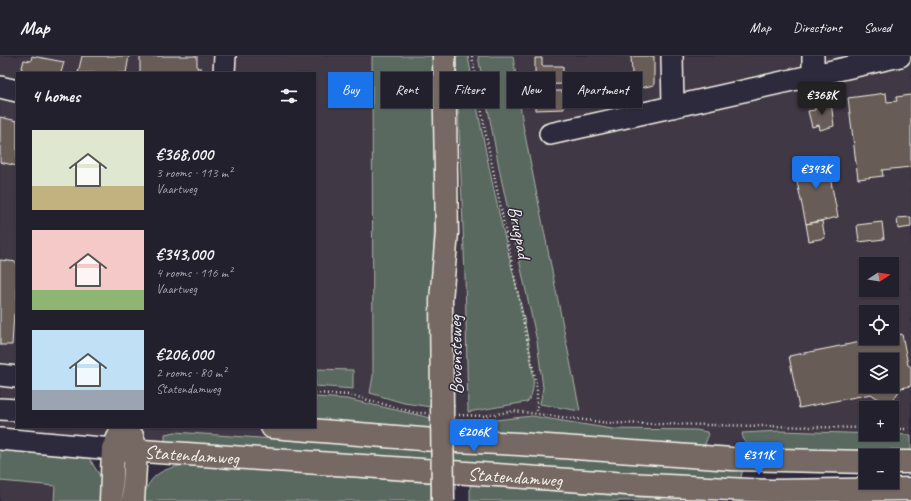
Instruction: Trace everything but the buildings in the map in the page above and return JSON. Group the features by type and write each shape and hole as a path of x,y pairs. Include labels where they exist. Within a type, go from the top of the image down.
{"main road":[{"name":"Bovensteweg","path":"444,56 448,234 455,290 444,501"},
{"name":"Bovensteweg","path":"449,406 458,501"},
{"path":"111,501 113,449 123,428"},
{"path":"130,428 136,449 133,501"},
{"name":"Statendamweg","path":"284,428 434,440 519,444 732,459 859,462"},
{"name":"Statendamweg","path":"113,449 136,449 782,496 911,489"},
{"path":"782,496 786,461"},
{"path":"899,462 911,462"}],"street":[{"path":"224,72 225,56"},
{"path":"672,56 673,107"},
{"path":"550,134 673,107 813,66 900,56"},
{"path":"0,87 16,91"},
{"path":"0,375 16,377"},
{"path":"0,409 16,410"},
{"name":"Statendamweg","path":"0,439 113,449"}],"path":[{"name":"Brugpad","path":"472,56 486,137 537,388 537,413 608,423 859,428"},
{"path":"899,429 911,429"}],"shaded area":[{"path":"0,56 911,56 911,450 859,449 859,450 94,457 93,501 0,501"}],"green space":[{"path":"372,56 433,56 435,189 431,407 404,403 370,393 373,376"},
{"path":"456,56 468,56 471,72 457,72"},
{"path":"478,56 513,56 515,72 507,72 507,108 521,108 580,411 540,404 543,388 537,341 501,178 488,108 499,108 499,72 481,72"},
{"path":"458,108 478,108 490,173 518,292 531,359 533,386 532,393 527,402 468,412 465,276"},
{"path":"316,369 353,370 353,389 316,386"},
{"path":"316,397 347,399 431,418 468,423 532,416 612,429 696,430 707,432 708,436 704,447 316,426"},
{"path":"780,431 859,433 859,441 899,441 899,435 911,435 911,457 899,456 899,449 859,449 859,455 758,450 745,442 742,433"},
{"path":"175,432 485,454 610,459 743,469 740,482 165,444 165,434"},
{"path":"0,449 89,458 102,479 105,501 54,501 55,486 0,481"},
{"path":"191,465 431,483 431,501 143,501 149,484 159,473 174,467"},
{"path":"470,485 693,501 470,501"}]}
